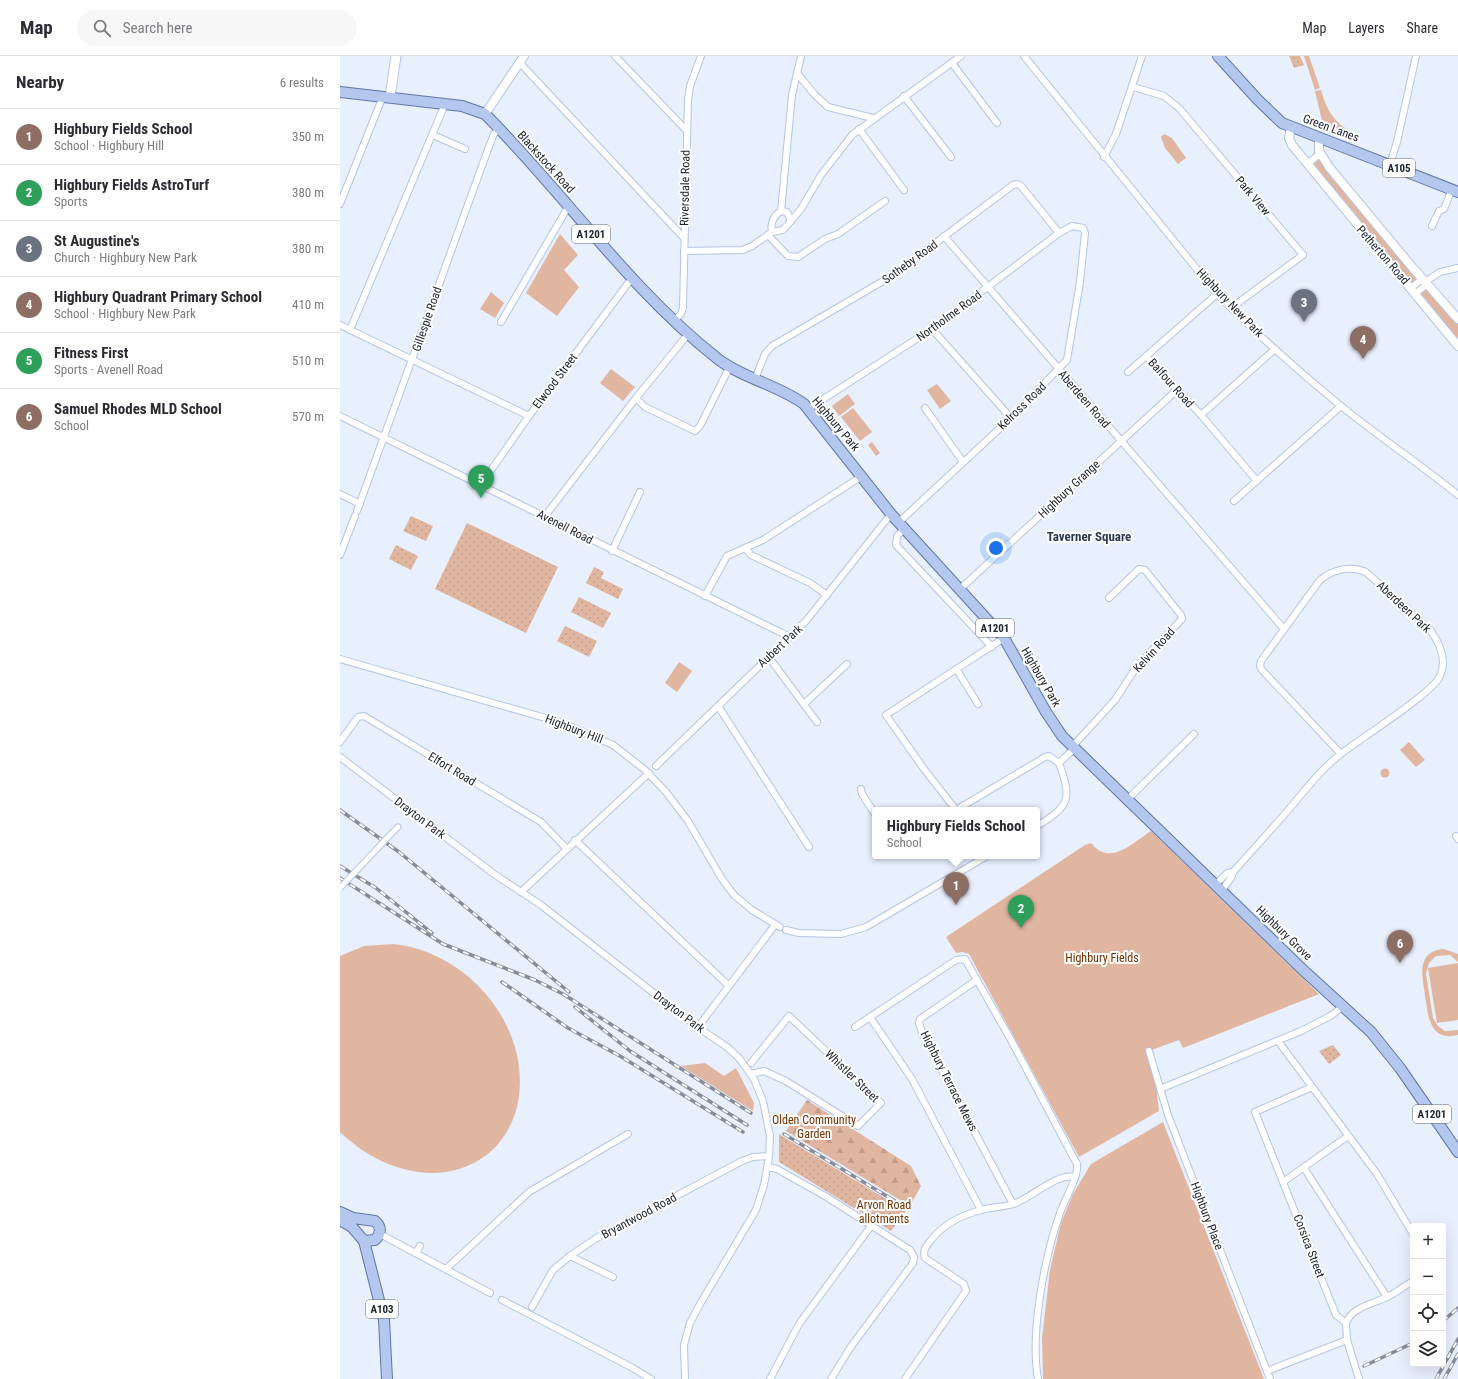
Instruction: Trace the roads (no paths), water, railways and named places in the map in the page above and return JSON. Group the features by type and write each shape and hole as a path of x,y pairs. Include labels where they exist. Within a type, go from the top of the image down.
{"main road":[{"path":"386,97 396,56"},
{"name":"Green Lanes","path":"1218,56 1275,117 1291,127 1455,190"},
{"name":"Blackstock Road","path":"340,92 472,108 485,114 632,278 689,333"},
{"name":"Highbury Park","path":"689,333 719,360 795,398 808,409 891,514 1004,638 1048,716 1073,748"},
{"name":"Highbury Grove","path":"1073,748 1381,1044 1458,1152"},
{"path":"340,1212 352,1218 372,1219 378,1223 380,1234 375,1240 364,1241 352,1227 340,1220"},
{"path":"357,1234 358,1224 365,1219"},
{"name":"A103","path":"364,1241 384,1320 387,1379"}],"street":[{"path":"615,56 687,131"},
{"name":"Riversdale Road","path":"676,320 681,314 683,308 688,93 701,56"},
{"path":"801,56 792,95 781,211 776,215 771,224 770,233 788,256 798,257 825,239 838,234 885,201"},
{"path":"684,250 743,250 752,246 770,233 783,230 801,209 834,157 852,135 873,118 961,56"},
{"name":"Highbury New Park","path":"1024,56 1104,157 1217,294 1275,349 1341,406 1458,495"},
{"path":"1104,157 1116,134 1142,56"},
{"path":"1390,164 1397,142 1416,56"},
{"path":"485,114 522,60 684,238"},
{"path":"952,63 997,123"},
{"path":"797,73 815,95 828,107 873,118"},
{"name":"Park View","path":"1132,87 1164,96 1179,108 1303,255 1231,308"},
{"path":"904,96 951,157"},
{"path":"340,204 386,97"},
{"path":"350,330 445,104"},
{"name":"Petherton Road","path":"1291,127 1290,142 1458,346"},
{"name":"Gillespie Road","path":"340,555 413,360 487,152 494,134 499,129"},
{"path":"859,129 904,190"},
{"path":"433,135 465,149"},
{"path":"1307,164 1320,154 1318,146 1319,137"},
{"name":"Petherton Road","path":"1320,154 1425,282 1458,319"},
{"name":"Sotheby Road","path":"755,379 765,354 772,346 874,288 1017,184 1021,186 1059,234"},
{"path":"1432,226 1438,211 1444,209 1455,190"},
{"path":"501,322 568,207"},
{"path":"781,211 787,212 791,221"},
{"name":"Northolme Road","path":"808,409 932,329 1059,234 1072,226 1080,226 1085,233"},
{"name":"Kelross Road","path":"902,525 963,462 1011,418 1059,370 1067,360 1085,233"},
{"name":"Aberdeen Road","path":"944,236 987,288 1284,629"},
{"path":"1413,291 1440,272 1458,268"},
{"name":"Elwood Street","path":"480,486 529,416 632,278"},
{"name":"Balfour Road","path":"1217,294 1146,356 1201,415 1257,480"},
{"path":"340,325 529,416"},
{"path":"932,329 1011,418"},
{"path":"545,516 636,398 689,333"},
{"path":"1201,415 1275,349"},
{"path":"1128,372 1146,356"},
{"path":"636,398 646,407 696,432 730,366"},
{"name":"Highbury Grange","path":"960,589 1177,390"},
{"path":"1234,501 1341,406"},
{"path":"925,408 963,462"},
{"name":"Avenell Road","path":"340,416 480,486 545,516 612,551 790,637"},
{"path":"705,596 723,560 727,556 763,540 862,476"},
{"path":"612,551 640,492"},
{"path":"340,494 360,504"},
{"name":"Aubert Park","path":"656,766 768,656 790,637 827,595 891,514"},
{"path":"902,525 897,536 896,545 992,647"},
{"path":"745,548 751,555 810,583 827,595"},
{"name":"Kelvin Road","path":"1073,748 1115,700 1137,666 1182,620 1181,615 1145,570 1139,570 1109,598"},
{"name":"Aberdeen Park","path":"1218,888 1227,873 1233,872 1317,777 1341,754 1402,710 1440,676 1443,658 1436,638 1431,631 1371,576 1361,570 1340,570 1330,572 1320,580 1261,661 1262,670 1341,754"},
{"path":"954,807 924,769 886,715 1004,638"},
{"path":"768,656 817,722"},
{"name":"Highbury Hill","path":"340,660 563,723 613,745 648,773 666,792 688,821 722,879 734,895 752,910 780,927 799,933 841,934 866,928 982,859"},
{"path":"804,704 847,664"},
{"path":"957,670 978,704"},
{"path":"718,706 809,847"},
{"name":"Elfort Road","path":"340,742 358,717 364,716 541,822 566,848"},
{"path":"1128,800 1194,734"},
{"path":"1059,763 1073,748"},
{"path":"961,807 1049,756 1059,763 1067,785 1066,798 1059,811 1040,824"},
{"name":"Drayton Park","path":"340,757 733,1052 752,1074 761,1095 768,1120 769,1156 762,1196 756,1210 690,1322 684,1345 684,1379"},
{"path":"521,892 574,840 648,773"},
{"path":"861,790 872,809"},
{"path":"340,888 398,827"},
{"path":"574,840 729,986"},
{"path":"698,1027 729,986 780,927"},
{"path":"855,1027 956,960 965,959 1077,1164 1075,1177 1058,1216 1044,1276 1035,1362 1038,1379"},
{"name":"Highbury Terrace Mews","path":"977,980 920,1019 919,1023 923,1035 1014,1204"},
{"path":"1160,1088 1278,1041 1323,1020 1343,1006"},
{"name":"Whistler Street","path":"751,1063 789,1016 881,1103 858,1126 786,1081 764,1071 752,1074"},
{"path":"870,1017 914,1083 981,1210"},
{"path":"1278,1041 1376,1174 1410,1229"},
{"name":"Highbury Place","path":"1149,1051 1171,1124 1270,1379"},
{"name":"Corsica Street","path":"1312,1087 1255,1112 1336,1315 1346,1323"},
{"path":"446,1269 529,1192 628,1134"},
{"path":"1283,1182 1348,1136"},
{"name":"Bryantwood Road","path":"532,1307 553,1270 595,1239 742,1161 753,1157 769,1156"},
{"path":"768,1167 777,1169 825,1196 910,1250 914,1256 913,1263 850,1348 831,1379"},
{"path":"1304,1168 1387,1297"},
{"path":"905,1379 962,1297 966,1287 964,1284 927,1261 924,1255 925,1248 941,1230 954,1220 981,1210 1014,1204 1067,1176 1075,1177"},
{"path":"770,1379 799,1324 871,1226"},
{"path":"380,1234 490,1293"},
{"path":"416,1253 420,1246"},
{"path":"570,1256 613,1277"},
{"path":"1359,1379 1347,1340 1346,1323 1350,1314 1387,1297 1410,1283"},
{"path":"502,1300 631,1367 651,1379"},
{"path":"1267,1371 1347,1340"}],"railway":[{"path":"340,810 399,852 569,992"},
{"path":"340,866 376,888 432,933"},
{"path":"340,878 443,944 535,980 563,994 751,1113"},
{"path":"502,982 568,1028 620,1056 743,1132"},
{"path":"575,1007 630,1051 747,1125"},
{"path":"784,1134 908,1209"},
{"path":"1446,1318 1458,1308"},
{"path":"1436,1379 1458,1339"},
{"path":"1364,1366 1410,1344"},
{"path":"1444,1379 1458,1354"}],"place":[{"name":"St Augustine's","path":"1304,322"},
{"name":"Highbury Quadrant Primary School","path":"1363,359"},
{"name":"Fitness First","path":"481,498"},
{"name":"Highbury Fields School","path":"956,905"},
{"name":"Highbury Fields AstroTurf","path":"1021,928"},
{"name":"Samuel Rhodes MLD School","path":"1400,963"}],"district":[{"name":"Taverner Square","path":"1089,536"}],"park label":[{"name":"Highbury Fields","path":"1102,958"},
{"name":"Olden Community Garden","path":"814,1127"},
{"name":"Arvon Road allotments","path":"884,1212"}]}
